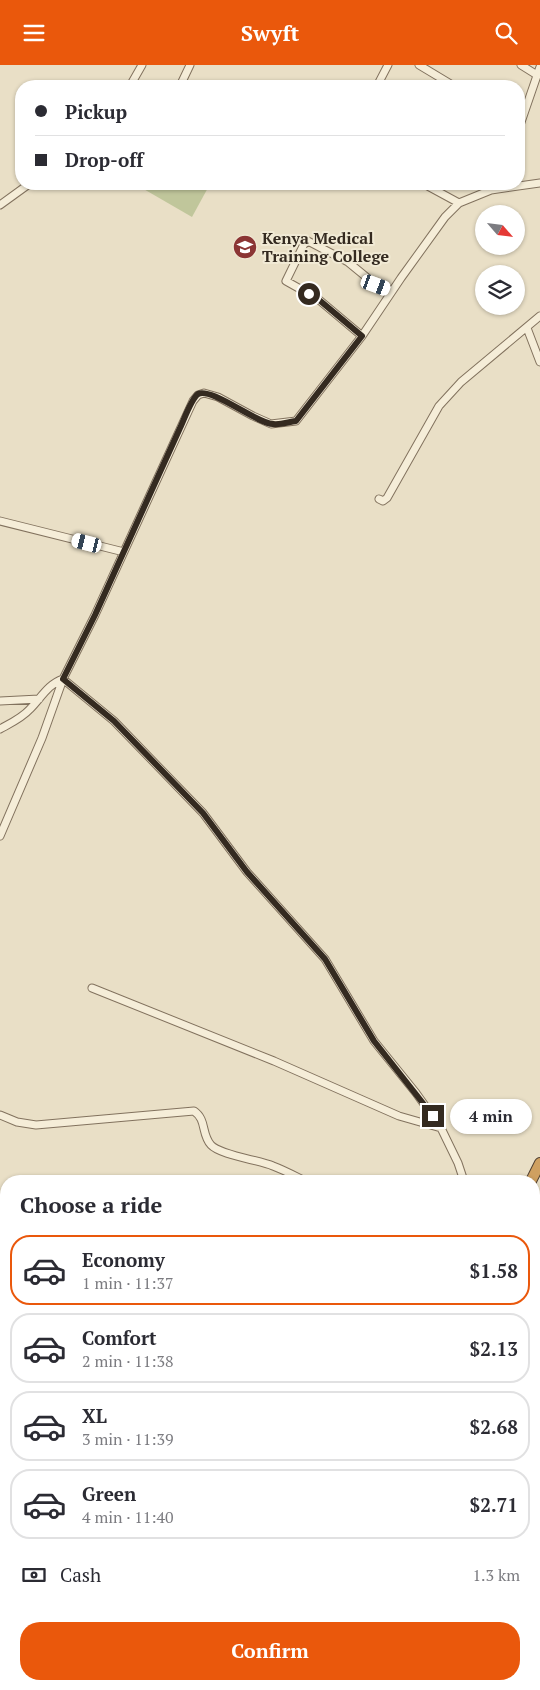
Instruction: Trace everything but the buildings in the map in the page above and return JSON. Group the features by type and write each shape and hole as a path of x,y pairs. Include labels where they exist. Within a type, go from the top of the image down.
{"highway":[{"path":"534,1175 540,1163"}],"street":[{"path":"133,80 142,65"},
{"path":"183,80 190,65"},
{"path":"380,80 388,65"},
{"path":"419,65 444,80"},
{"path":"521,65 537,75"},
{"path":"525,110 540,67"},
{"path":"525,185 540,183"},
{"path":"0,205 21,190"},
{"path":"435,190 459,203"},
{"path":"0,836 42,738 63,679 95,615 193,401 198,395 204,393 218,397 271,424 296,421 362,336 445,217 459,203 491,190"},
{"path":"362,336 318,299 286,281 306,239 348,262 376,285 392,291"},
{"path":"379,499 383,501 387,497 440,406 453,390 540,316"},
{"path":"527,328 540,363"},
{"path":"0,521 124,552"},
{"path":"0,729 19,719 56,681 63,679"},
{"path":"63,679 114,721 203,813 247,872 325,959 374,1041 416,1093 441,1128 462,1175"},
{"path":"0,701 39,699"},
{"path":"92,988 274,1061 400,1116 441,1128"},
{"path":"0,1115 17,1122 36,1125 194,1111 202,1119 211,1145 219,1150 272,1165 293,1175"}],"green space":[{"path":"145,190 207,190 192,217"}],"place":[{"name":"Kenya Medical Training College","path":"245,247"}],"route":[{"path":"309,294 318,299 362,336 296,421 271,424 218,397 204,393 198,395 193,401 180,428 95,615 63,679 114,721 203,813 247,872 325,959 374,1041 433,1116"}]}
